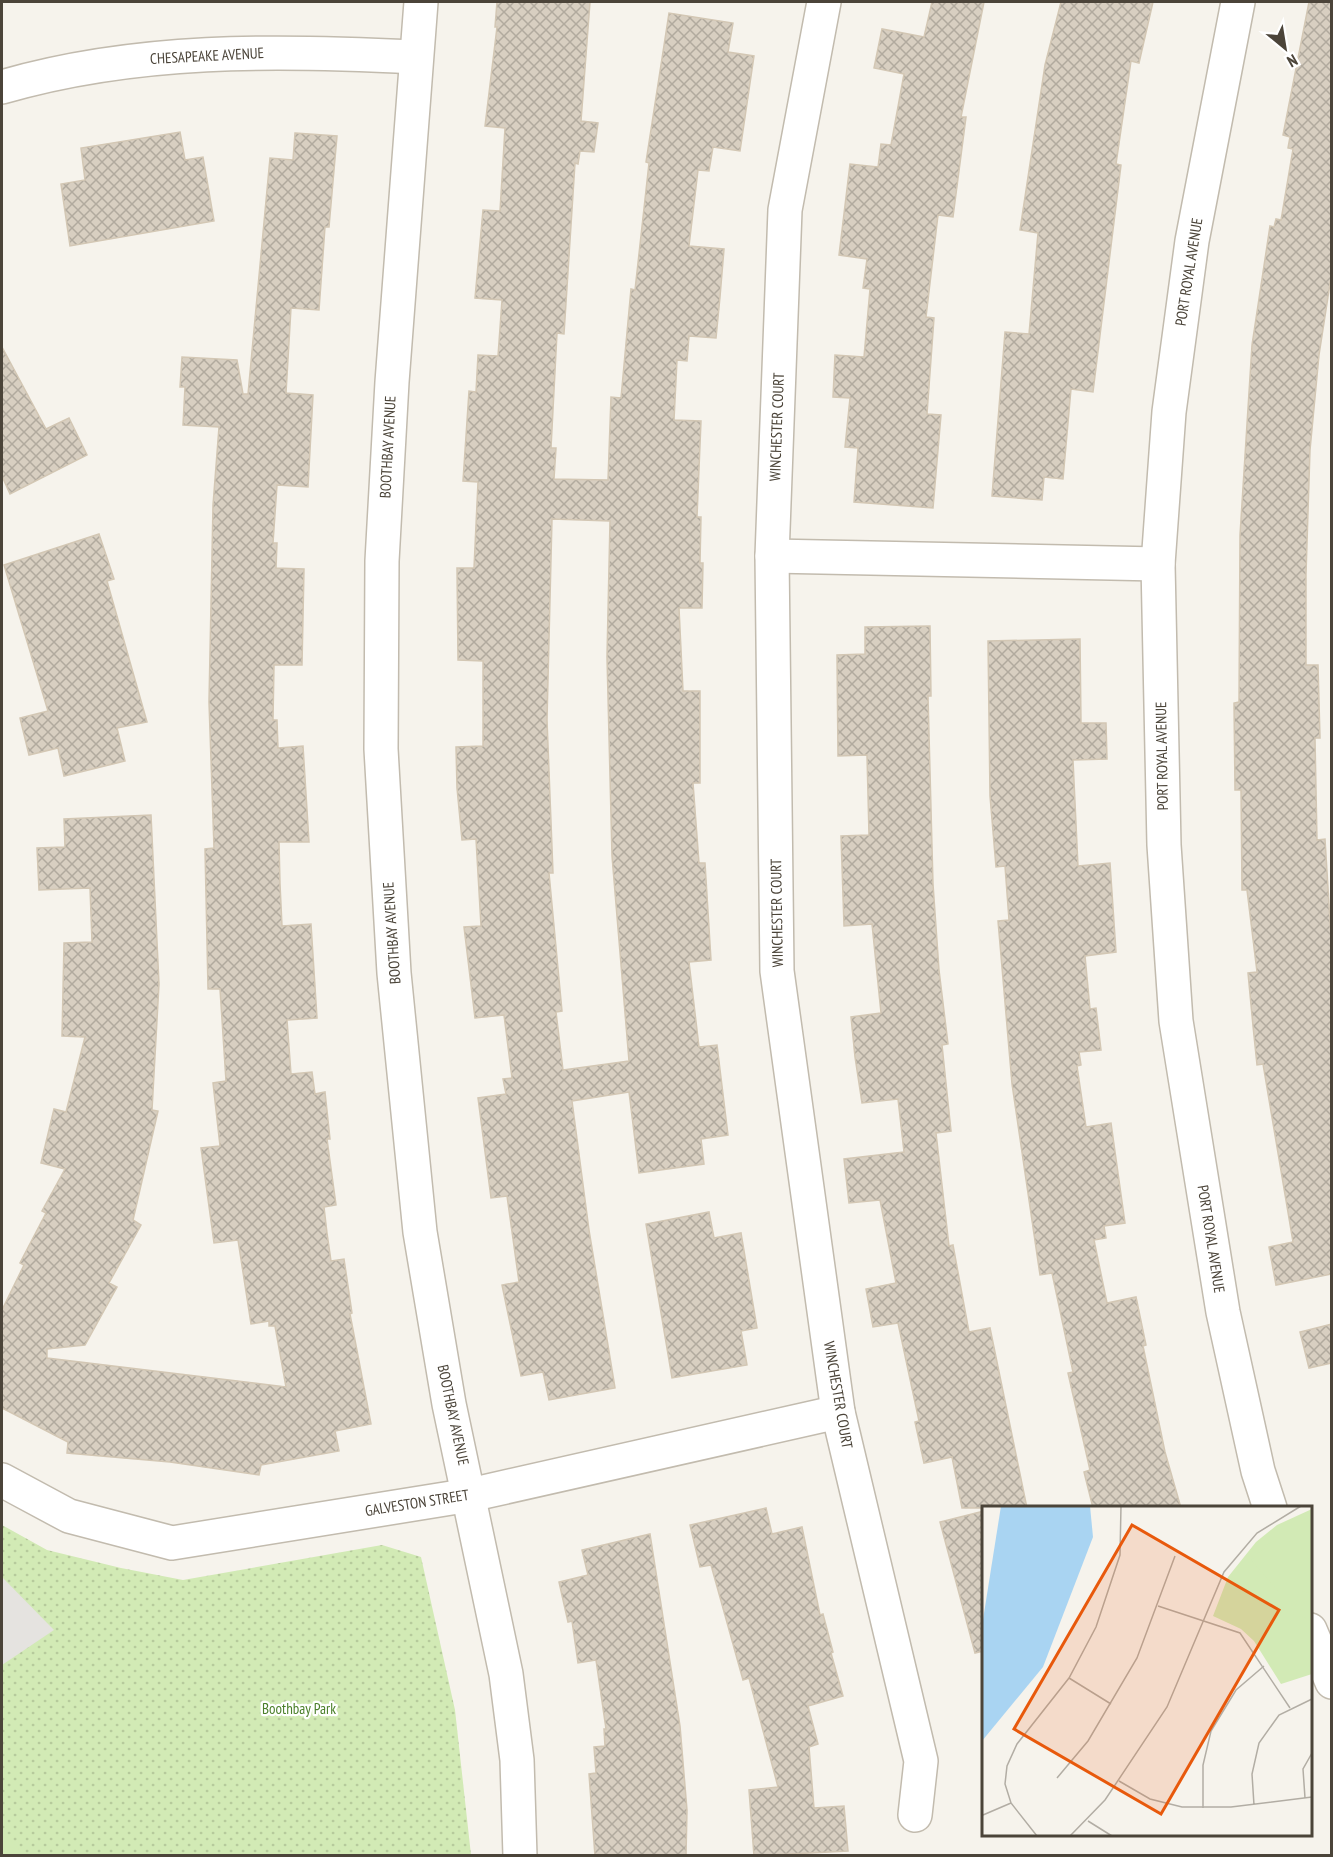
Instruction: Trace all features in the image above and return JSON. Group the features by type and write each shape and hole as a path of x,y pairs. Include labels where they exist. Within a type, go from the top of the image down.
{"street":[{"name":"BOOTHBAY AVENUE","path":"421,2 392,382 382,561 381,749 394,973 420,1232 449,1404 470,1494 506,1674 517,1760 520,1856"},
{"name":"WINCHESTER COURT","path":"824,2 785,210 772,556 777,971 838,1412 921,1761 915,1815"},
{"name":"PORT ROYAL AVENUE","path":"1238,2 1192,241 1169,412 1158,564 1164,845 1176,1021 1223,1312 1258,1471 1269,1506"},
{"name":"CHESAPEAKE AVENUE","path":"2,87 39,76 138,60 232,52 415,57"},
{"path":"772,556 1158,564"},
{"name":"GALVESTON STREET","path":"2,1480 69,1516 172,1543 470,1494 838,1412"},
{"path":"1312,1632 1332,1682"}],"green space":[{"name":"Boothbay Park","path":"2,1525 47,1550 183,1580 382,1545 421,1557 455,1710 471,1855 2,1855"},
{"path":"2,1831 24,1855 2,1855"}],"shaded area":[{"path":"2,1577 54,1630 2,1665"}],"building":[{"path":"497,2 590,2 581,121 598,123 594,152 580,151 578,164 575,163 564,334 557,333 551,448 556,448 554,479 608,480 611,397 621,398 631,289 635,290 649,163 646,162 669,13 733,23 728,52 754,56 740,151 713,147 709,171 698,170 689,246 724,249 720,297 716,338 689,336 687,361 677,360 674,420 701,421 697,517 701,517 702,608 679,608 683,691 700,691 700,783 693,783 699,863 705,863 711,960 689,962 699,1047 717,1045 728,1135 701,1139 704,1164 639,1173 629,1092 572,1101 589,1230 615,1388 549,1400 543,1372 521,1376 502,1285 519,1282 507,1196 491,1198 478,1098 506,1094 503,1079 512,1078 504,1015 475,1018 464,927 481,926 476,839 462,840 457,788 456,747 483,746 483,661 458,660 457,568 474,568 478,482 463,481 469,391 476,392 478,355 498,356 502,300 475,298 483,210 500,211 505,128 485,126 497,27 495,27","holes":["552,519 610,521 607,657 612,856 629,1061 563,1070 556,1012 562,1011 549,873 553,873 547,720"]},
{"path":"932,2 984,2 961,117 966,117 953,217 938,215 926,317 934,318 927,414 941,415 933,508 854,502 858,448 845,447 850,398 833,397 835,355 864,357 870,289 863,288 867,259 839,255 850,164 878,167 881,144 891,145 904,74 874,68 882,29 924,37"},
{"path":"1061,2 1153,2 1139,63 1131,61 1116,164 1121,165 1093,392 1071,389 1063,479 1044,477 1042,500 992,496 1005,332 1029,334 1038,233 1020,230 1045,65"},
{"path":"1309,2 1332,2 1332,271 1319,355 1310,450 1306,665 1318,665 1320,738 1315,738 1317,840 1325,839 1332,953 1332,1274 1276,1285 1269,1247 1293,1242 1263,1064 1257,1065 1248,973 1257,972 1247,890 1242,890 1241,790 1235,790 1234,703 1239,702 1240,535 1252,345 1270,226 1274,227 1276,219 1281,220 1293,149 1288,148 1290,137 1283,135"},
{"path":"180,132 185,160 203,157 214,221 70,246 61,184 85,180 81,148"},
{"path":"295,133 337,136 329,227 325,227 319,310 291,308 286,393 313,395 308,487 277,485 273,543 277,543 276,568 304,569 302,665 274,665 273,720 277,720 278,748 303,746 309,842 279,842 282,926 311,924 317,1018 287,1020 291,1074 312,1072 315,1094 325,1092 330,1139 327,1139 336,1205 324,1207 327,1233 331,1261 344,1259 352,1313 350,1314 371,1424 335,1431 339,1451 261,1465 259,1475 170,1462 67,1453 68,1442 2,1408 2,1310 24,1265 20,1263 46,1213 42,1211 65,1169 41,1163 54,1109 66,1112 85,1037 62,1036 64,943 92,942 90,888 39,890 37,848 65,847 64,819 151,815 159,984 152,1110 158,1111 133,1220 141,1225 109,1283 117,1287 85,1345 47,1349 47,1358 286,1387 275,1326 269,1326 269,1321 251,1324 238,1240 214,1243 201,1148 220,1146 213,1083 226,1081 220,989 208,989 205,849 214,848 209,702 213,505 219,427 183,425 185,387 180,387 182,357 237,360 243,394 248,394 270,158 293,160"},
{"path":"2,347 46,429 69,418 87,455 10,494 2,476"},
{"path":"99,534 114,579 107,581 147,722 117,728 125,761 64,776 58,748 29,755 20,718 48,711 4,565"},
{"path":"930,626 931,696 928,696 933,884 939,970 948,1044 942,1045 951,1131 936,1133 949,1246 953,1245 969,1332 990,1328 1027,1506 962,1508 952,1457 924,1463 915,1422 919,1421 898,1323 873,1327 866,1289 896,1283 880,1200 849,1203 844,1159 904,1152 898,1099 862,1103 851,1017 881,1013 872,924 844,926 841,836 869,835 867,755 838,756 837,655 865,654 865,627"},
{"path":"1080,639 1081,723 1106,723 1107,759 1073,760 1078,866 1110,863 1116,952 1085,956 1090,1009 1096,1008 1101,1050 1079,1052 1081,1065 1077,1066 1086,1127 1111,1123 1125,1223 1104,1226 1106,1238 1094,1240 1107,1303 1136,1297 1146,1345 1143,1346 1165,1452 1180,1506 1092,1506 1084,1472 1090,1470 1068,1373 1073,1372 1052,1273 1040,1275 1012,1084 998,921 1009,920 1005,866 996,867 990,796 988,641"},
{"path":"709,1212 714,1238 741,1233 757,1328 741,1331 747,1365 672,1378 646,1224"},
{"path":"1332,1324 1332,1363 1309,1368 1300,1332"},
{"path":"766,1508 772,1534 802,1527 820,1615 823,1614 833,1652 831,1653 843,1696 808,1706 818,1744 809,1747 814,1808 844,1806 848,1851 754,1856 749,1790 778,1787 749,1678 743,1680 711,1565 700,1567 690,1525"},
{"path":"982,1512 982,1651 975,1653 940,1522"},
{"path":"650,1534 680,1726 687,1810 686,1856 595,1856 589,1774 596,1773 594,1747 605,1746 604,1729 606,1729 596,1660 578,1663 572,1621 568,1622 559,1582 588,1575 582,1550"}]}
